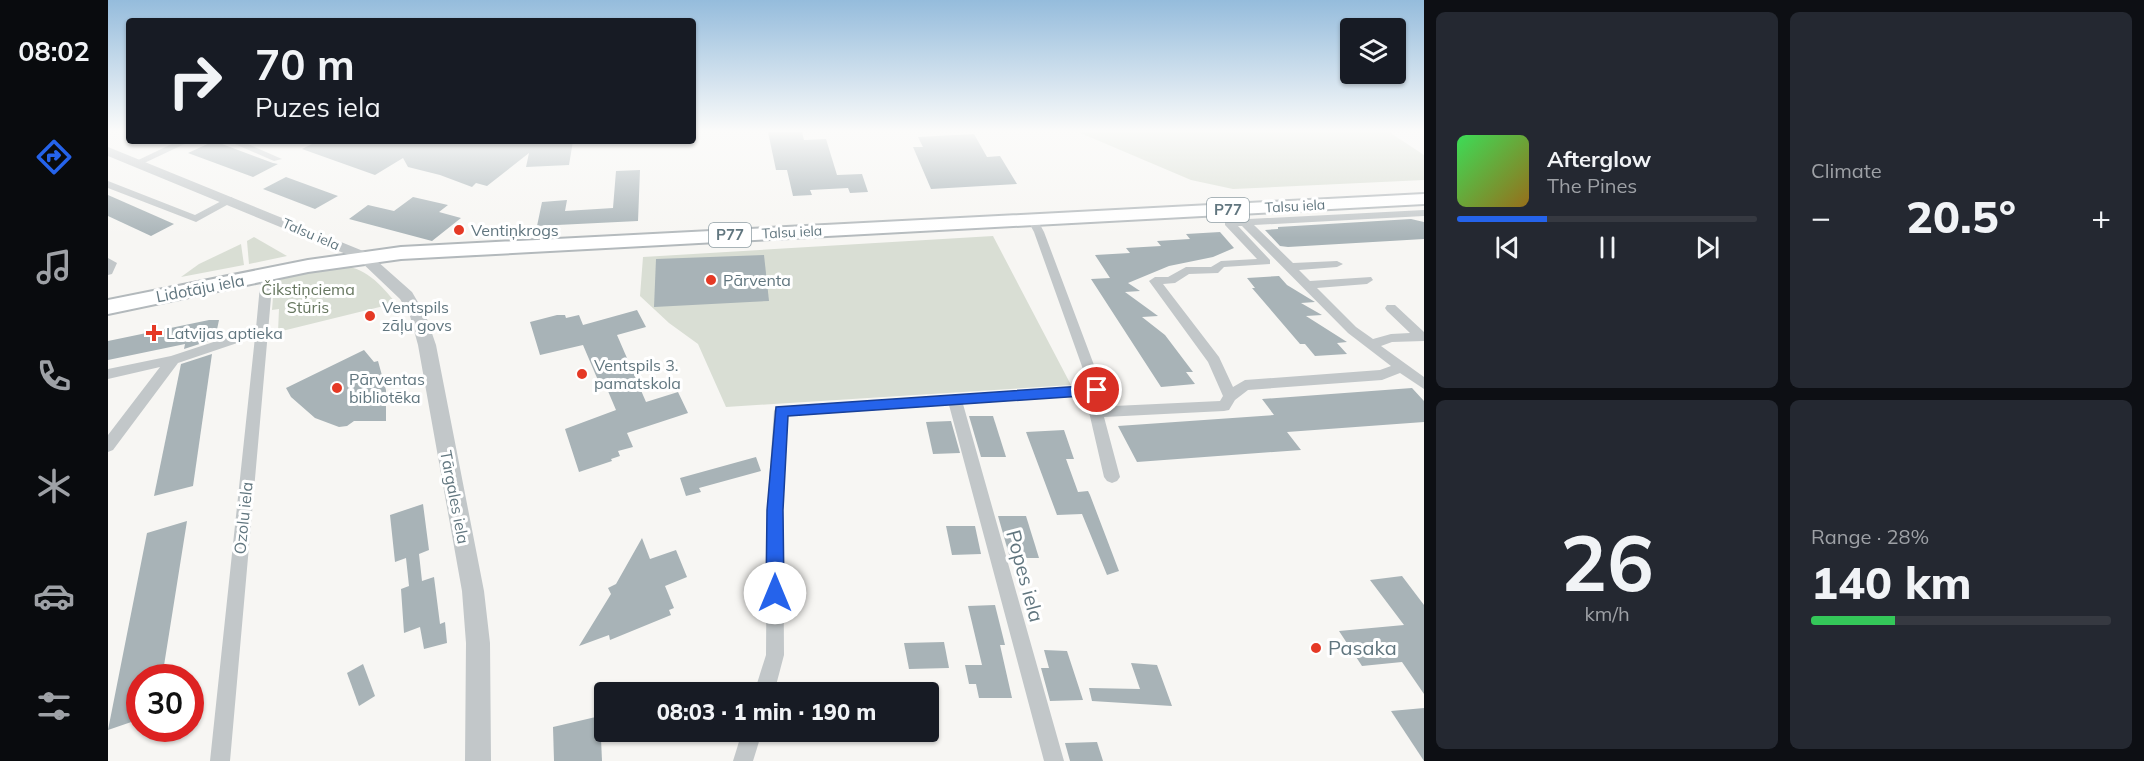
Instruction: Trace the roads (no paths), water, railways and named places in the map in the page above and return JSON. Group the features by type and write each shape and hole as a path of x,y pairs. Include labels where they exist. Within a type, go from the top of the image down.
{"main road":[{"name":"Talsu iela","path":"363,256 1032,219 1238,215 1424,199"},
{"name":"Lidotāju iela","path":"108,307 363,256"}],"street":[{"name":"Talsu iela","path":"148,168 363,256"},
{"path":"108,184 196,219 231,200"},
{"path":"1266,262 1228,223 1238,215 1424,213"},
{"path":"1238,215 1352,330 1424,384"},
{"path":"1032,219 1040,232 1097,390 1111,412"},
{"name":"Tārgales iela","path":"363,256 406,296 418,316 427,345 473,591 478,644 478,761"},
{"path":"108,261 111,263 108,271"},
{"path":"1230,396 1214,360 1155,281 1171,280 1186,271 1214,270 1221,264 1266,262 1337,264"},
{"name":"Ozolu iela","path":"220,761 267,275"},
{"path":"1308,285 1367,280"},
{"path":"1391,308 1423,337"},
{"path":"108,374 173,360 262,330"},
{"path":"1372,344 1391,338 1423,337"},
{"path":"108,446 173,360"},
{"path":"1112,477 1096,412 1224,406 1230,396 1245,386 1382,375 1402,366"},
{"path":"767,682 775,656 775,510 781,411 1097,390"},
{"name":"Popes iela","path":"955,401 1054,761"},
{"path":"743,761 749,742"}],"place":[{"name":"Ventiņkrogs","path":"459,230"},
{"name":"Pārventa","path":"711,280"},
{"name":"Ventspils zāļu govs","path":"370,316"},
{"name":"Latvijas aptieka","path":"154,333"},
{"name":"Ventspils 3. pamatskola","path":"582,374"},
{"name":"Pārventas bibliotēka","path":"337,388"},
{"name":"Pasaka","path":"1316,648"}],"park label":[{"name":"Čikstiņciema Stūris","path":"308,298"}]}
